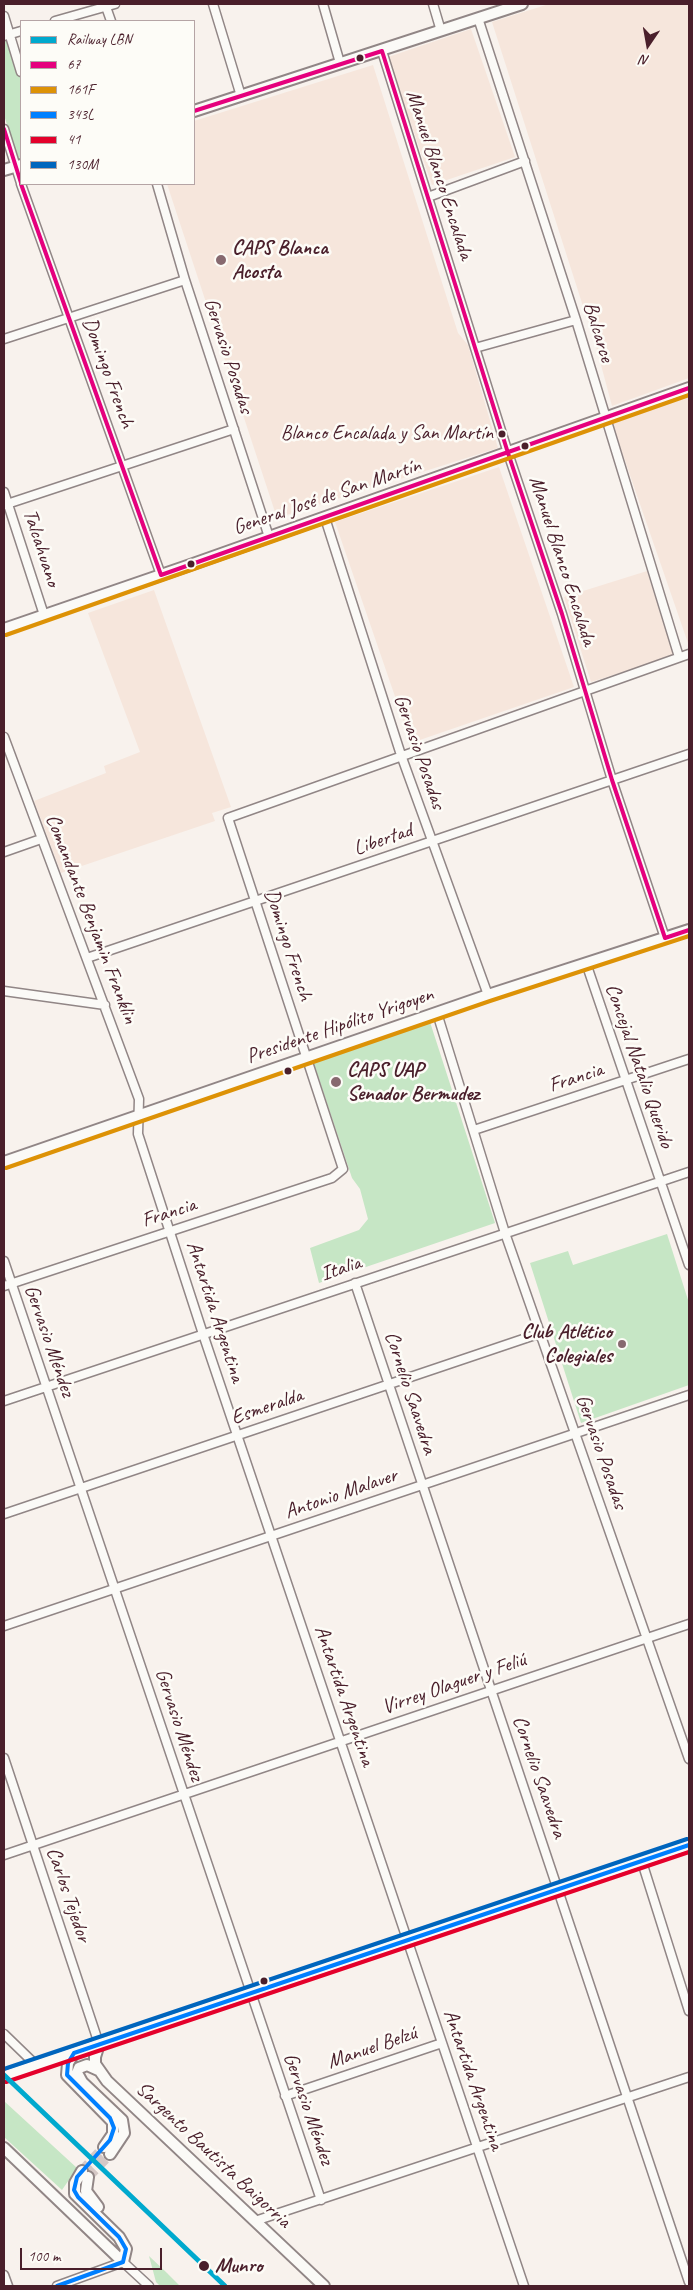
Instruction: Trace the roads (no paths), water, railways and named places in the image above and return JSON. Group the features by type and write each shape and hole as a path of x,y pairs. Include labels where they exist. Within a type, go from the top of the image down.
{"street":[{"path":"58,20 115,4"},
{"path":"213,4 241,96"},
{"path":"323,4 340,64"},
{"path":"433,4 441,31"},
{"path":"195,111 522,4"},
{"path":"106,5 111,20"},
{"path":"4,16 7,35 20,69"},
{"name":"Balcarce","path":"478,18 576,320 679,658"},
{"path":"7,35 20,31"},
{"name":"Manuel Blanco Encalada","path":"382,51 508,453 664,938"},
{"name":"Domingo French","path":"4,129 18,166"},
{"path":"428,197 525,161"},
{"path":"4,170 18,166"},
{"name":"Domingo French","path":"21,185 162,575"},
{"name":"Gervasio Posadas","path":"157,185 185,280 269,537"},
{"path":"4,339 185,280"},
{"path":"476,348 576,320"},
{"name":"General José de San Martín","path":"4,629 325,518 689,388"},
{"path":"6,505 234,429"},
{"name":"Talcahuano","path":"4,492 6,505 44,615"},
{"name":"Gervasio Posadas","path":"325,518 401,755 488,995"},
{"path":"401,755 586,692 689,654"},
{"name":"Comandante Benjamin Franklin","path":"4,737 139,1099 139,1115"},
{"name":"Libertad","path":"87,958 689,754"},
{"name":"Domingo French","path":"343,1169 228,818 401,755"},
{"path":"4,852 41,839"},
{"name":"Presidente Hipólito Yrigoyen","path":"4,1162 488,995 689,930"},
{"name":"Concejal Natalio Querido","path":"586,963 689,1264"},
{"path":"4,991 105,1005"},
{"name":"Gervasio Posadas","path":"437,1013 505,1233 648,1637 689,1760"},
{"name":"Francia","path":"474,1130 689,1059"},
{"name":"Antartida Argentina","path":"139,1115 138,1134 271,1536 524,2286"},
{"name":"Francia","path":"7,1285 332,1178 343,1169"},
{"name":"Italia","path":"4,1401 689,1172"},
{"name":"Gervasio Méndez","path":"4,1261 7,1285 46,1386 82,1488 183,1794 321,2200"},
{"name":"Cornelio Saavedra","path":"355,1283 689,2282"},
{"name":"Esmeralda","path":"4,1514 541,1333"},
{"name":"Antonio Malaver","path":"4,1626 689,1396"},
{"name":"Virrey Olaguer y Feliú","path":"4,1855 689,1624"},
{"name":"Carlos Tejedor","path":"4,1758 100,2044"},
{"path":"4,2076 689,1846"},
{"path":"642,1862 689,2011"},
{"path":"4,2034 37,2066"},
{"name":"Manuel Belzú","path":"285,2096 442,2043"},
{"path":"98,2070 94,2057 100,2044"},
{"path":"74,2053 68,2063 67,2075 113,2122 113,2134 107,2150 124,2133 122,2120 82,2082 77,2073 79,2068 87,2065 98,2070"},
{"name":"Sargento Bautista Baigorria","path":"98,2070 324,2286"},
{"path":"255,2221 477,2149 689,2077"},
{"path":"4,2148 149,2286"},
{"path":"85,2174 75,2184 75,2194 120,2236 126,2249 123,2262"},
{"path":"56,2286 123,2262"},
{"path":"4,2274 8,2286"}],"tunnel":[{"path":"82,2171 104,2147"},
{"path":"88,2177 110,2154"}],"rail line":[{"name":"LBN","path":"4,2075 225,2286"}],"place":[{"name":"CAPS Blanca Acosta","path":"221,260"},
{"name":"Blanco Encalada y San Martín","path":"502,434"},
{"name":"CAPS UAP Senador Bermudez","path":"336,1082"},
{"name":"Club Atlético Colegiales","path":"622,1344"},
{"name":"Munro","path":"204,2266"}]}
